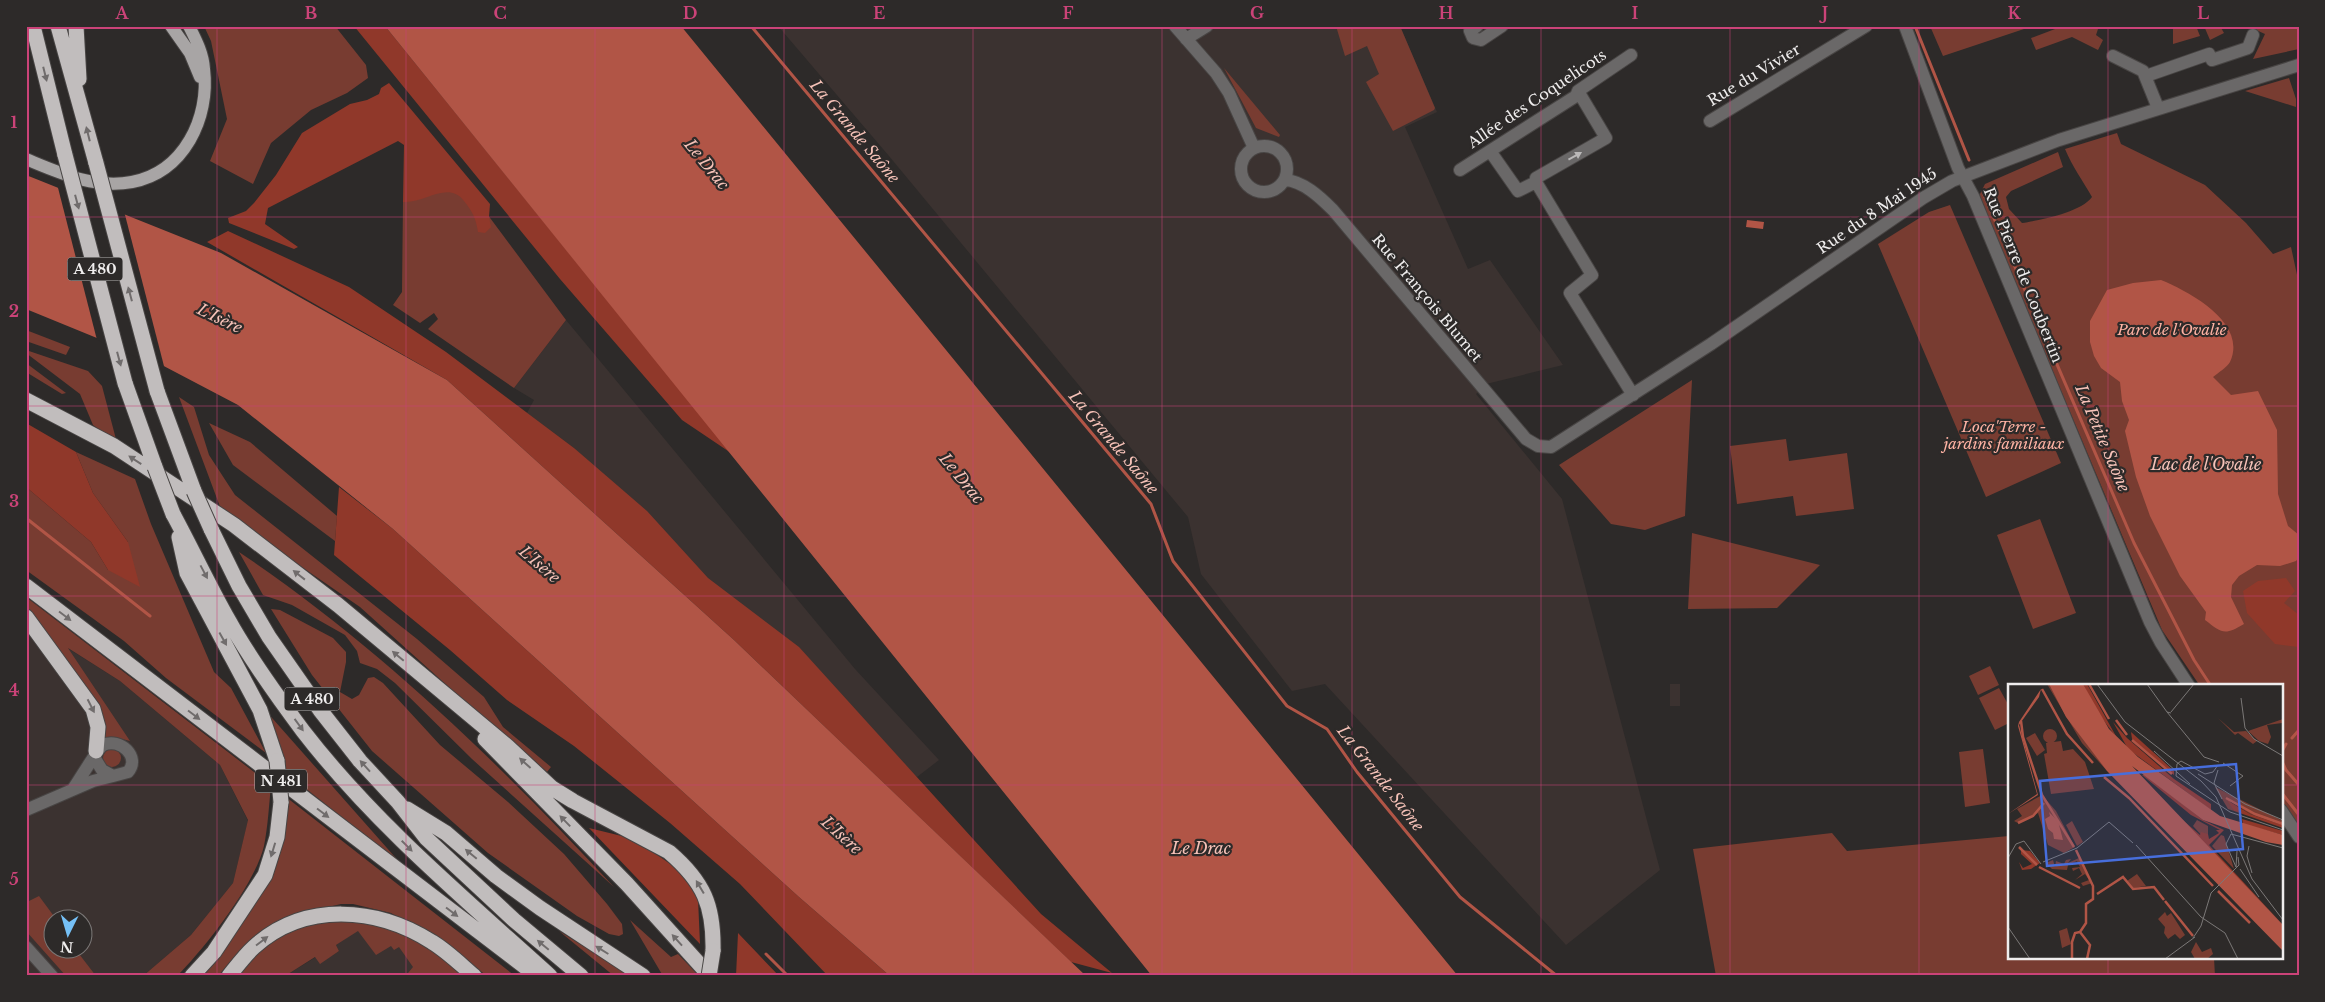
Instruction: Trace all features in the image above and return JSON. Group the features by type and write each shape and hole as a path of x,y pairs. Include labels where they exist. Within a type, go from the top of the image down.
{"highway":[{"name":"A 480","path":"34,26 65,155 125,384 173,514 230,622 249,654 304,731 355,793 422,861 550,976"},
{"name":"A 480","path":"58,26 81,105 157,391 194,491 239,586 296,677 360,761 398,802 426,838 514,920 581,976"},
{"path":"76,26 81,105"},
{"path":"26,400 114,446 234,525 338,605 507,746 552,788 655,844 682,864 701,887 708,903 713,929 713,951 709,976"},
{"path":"173,514 187,573 260,710 276,761 281,802 277,837 265,875 214,952 192,976"},
{"name":"N 481","path":"26,586 537,976"},
{"path":"26,617 93,709 98,727 95,754"},
{"path":"435,687 627,884 709,976"},
{"path":"398,802 446,833 496,876 540,908 643,976"},
{"path":"229,976 253,948 283,928 299,920 336,914 356,914 392,922 432,942 474,976"}],"main road":[{"path":"171,26 190,53 204,86"},
{"path":"26,159 65,175 99,184 132,182 155,174 176,159 190,141 200,119 204,86 205,70 201,52 189,26"}],"street":[{"path":"1175,26 1216,73 1229,93 1254,148"},
{"path":"1186,39 1207,26"},
{"path":"1477,26 1470,31 1473,38 1481,40 1502,26"},
{"name":"Rue du Vivier","path":"1710,121 1866,26"},
{"path":"1905,26 1958,168 1964,177"},
{"path":"2146,76 2209,54 2212,60 2248,48 2253,36"},
{"name":"Allée des Coquelicots","path":"1460,170 1576,96 1578,91 1631,55"},
{"path":"2113,56 2143,71 2158,108"},
{"name":"Rue du 8 Mai 1945","path":"1538,446 1551,447 1564,441 1952,180 2059,140 2299,65"},
{"path":"1490,151 1518,191 1536,182 1536,178 1606,138 1578,91"},
{"path":"1269,146 1282,154 1288,166 1285,180 1276,189 1269,192 1260,192 1249,187 1242,175 1241,168 1244,156 1254,148 1269,146"},
{"name":"Rue Pierre de Coubertin","path":"1964,177 2150,622 2161,643 2188,684"},
{"name":"Rue François Blumet","path":"1285,180 1294,180 1319,197 1333,210 1488,396 1526,439 1538,446"},
{"path":"1536,182 1592,275 1570,293 1633,395"},
{"path":"26,810 73,789 125,774 131,768 130,754 122,746 116,744 102,745 73,789"},
{"path":"95,754 102,770 113,776"},
{"path":"2282,812 2299,837"},
{"path":"26,946 52,976"}],"shaded area":[{"path":"354,26 385,26 731,453 682,420 560,279"},
{"path":"778,26 1400,26 1437,112 1405,127 1468,269 1490,260 1563,365 1486,384 1476,394 1562,499 1660,870 1566,945 1325,684 1292,691 1201,574 1188,517 889,156"},
{"path":"389,83 490,204 489,217 491,227 485,233 478,232 472,212 458,195 451,193 435,194 411,202 403,202 404,145 398,141 268,208 265,224 298,247 294,249 229,223 228,218 246,211 254,203 276,175 302,133 350,104 367,100 379,94 381,88"},
{"path":"228,231 349,287 446,352 574,448 647,511 708,578 799,647 1041,914 1112,973 1071,962 734,640 447,380 207,242"},
{"path":"566,320 855,669 939,760 917,777 740,612 574,448 527,413 534,400 514,388"},
{"path":"26,423 76,452 93,493 128,542 140,587 108,570 91,542 26,487"},
{"path":"339,487 393,529 799,897 890,976 828,976 740,884 670,823 574,746 507,700 450,650 334,555"},
{"path":"2286,578 2295,591 2284,603 2299,615 2299,647 2275,644 2247,613 2243,591 2258,581"},
{"path":"26,622 120,681 220,765 248,821 233,883 191,935 143,976 26,976"},
{"path":"1670,684 1680,684 1680,706 1670,706"},
{"path":"589,828 634,839 682,872 698,899 700,944"},
{"path":"358,930 394,940 446,976 285,976 316,957 320,963 339,951 336,945"},
{"path":"738,933 779,976 736,976"}],"green space":[{"path":"204,26 335,26 366,65 368,78 347,93 311,110 271,143 253,184 210,161 227,119 211,41"},
{"path":"1336,26 1400,26 1435,108 1434,110 1393,131 1366,82 1379,74 1367,46 1345,56"},
{"path":"1930,26 2033,26 1943,56"},
{"path":"2063,26 2099,26 2096,35 2103,40 2098,50 2072,37 2036,50 2031,38"},
{"path":"2173,26 2196,26 2200,36 2173,44"},
{"path":"2204,26 2220,26 2224,33 2210,40"},
{"path":"2259,26 2299,26 2299,49 2253,59 2265,34 2256,30"},
{"path":"1224,68 1280,135 1279,137 1256,128"},
{"path":"2289,78 2296,99 2296,107 2245,91"},
{"name":"Parc de l'Ovalie","path":"2117,133 2121,144 2205,185 2246,223 2273,254 2291,247 2299,284 2299,827 2282,803 2282,684 2199,684 2162,630 1979,196 1985,184 2058,152 2063,167 2011,191 2006,197 2009,209 2022,223 2059,215 2079,207 2092,197 2065,149"},
{"path":"453,168 566,320 514,388 428,329 438,319 434,313 420,323 393,305 402,292 403,202"},
{"name":"Loca'Terre - jardins familiaux","path":"1950,205 2061,463 1986,497 1878,244 1929,212"},
{"path":"26,330 70,347 66,355 26,341"},
{"path":"26,350 88,371 102,386 117,443 93,425 80,394 26,353"},
{"path":"26,363 66,393 62,394 26,372"},
{"path":"1692,380 1685,516 1645,530 1611,524 1559,465"},
{"path":"179,397 194,407 209,455 235,495 417,639 484,697 503,727 551,767 547,772 471,707 360,607 222,512"},
{"path":"209,423 250,442 337,516 335,541 233,465"},
{"path":"1786,439 1789,461 1847,453 1854,509 1796,516 1793,496 1737,504 1730,446"},
{"path":"76,452 135,479 151,524 214,672 231,688 266,753 166,678 124,641 26,570 26,487 91,542 108,570 128,542 93,493"},
{"path":"2040,519 2076,613 2033,629 1997,535"},
{"path":"1692,533 1820,565 1777,608 1688,609"},
{"path":"239,552 291,588 389,667 527,796 614,887 472,759 395,683 377,669 360,663 357,651 345,635 292,605 263,595"},
{"path":"26,597 271,785 264,846 251,878 228,915 177,976 143,976 191,935 233,883 248,820 220,765 120,681 68,648 130,741 114,737 102,739 26,610"},
{"path":"271,609 280,610 333,638 346,652 340,692 352,699 359,695 368,678 374,677 383,683 440,745 508,802 564,854 622,924 623,934 619,936 609,934 577,916 488,853 372,751 312,675"},
{"path":"1990,666 1999,685 1978,695 1969,676"},
{"path":"1999,688 2008,704 2008,724 1995,730 1979,698"},
{"path":"265,710 402,865 285,772"},
{"path":"108,749 116,749 121,754 119,765 108,767 103,762 103,754"},
{"path":"1983,749 1990,803 1965,807 1959,752"},
{"path":"286,797 515,976 487,976 461,956 391,913 353,904 341,904 290,916 262,931 239,951 218,976 200,976 245,917"},
{"path":"1832,833 1847,851 2008,836 2008,960 2214,960 2215,976 1716,976 1693,849"},
{"path":"26,896 29,901 39,896 49,910 42,910 42,949 26,931"},
{"path":"345,918 402,932 435,951 463,976 410,976 408,973 413,967 399,947 394,950 391,946 376,955 358,931 336,945 339,951 320,964 315,957 285,976 238,976 268,942 310,924"},
{"path":"630,920 671,957 678,954 699,976 663,976"},
{"path":"559,931 632,976 614,976"},
{"path":"52,960 84,960 96,976 66,976"}],"water":[{"name":"Le Drac","path":"385,26 681,26 1458,976 1152,976"},
{"name":"L'Isère","path":"26,175 221,253 447,380 734,640 1086,976 890,976 799,897 393,529 238,405 158,363 26,309"},
{"path":"1747,220 1764,222 1763,229 1746,227"},
{"name":"Lac de l'Ovalie","path":"2161,280 2187,292 2213,311 2224,322 2231,334 2233,348 2230,362 2213,377 2231,395 2258,391 2277,430 2278,494 2288,526 2299,535 2299,557 2296,561 2280,566 2257,565 2239,576 2232,585 2231,597 2244,624 2227,631 2215,628 2205,620 2206,612 2180,576 2150,516 2136,477 2125,431 2129,420 2122,401 2120,382 2101,368 2094,356 2090,342 2090,321 2107,290 2133,283"}],"pier":[{"path":"57,184 124,211 165,370 97,340"}],"waterway":[{"name":"La Grande Saône","path":"751,26 1151,504 1173,561 1287,706 1327,729 1357,772 1460,897 1557,976"},
{"name":"La Petite Saône","path":"1915,26 1969,160"},
{"name":"La Petite Saône","path":"1984,195 2134,543 2194,660 2210,684"},
{"path":"26,518 150,616"},
{"path":"2292,738 2299,730"},
{"path":"2282,751 2286,744"},
{"path":"2282,761 2286,770 2299,785"},
{"name":"La Petite Saône","path":"2282,793 2299,815"},
{"path":"766,954 788,976"}]}
